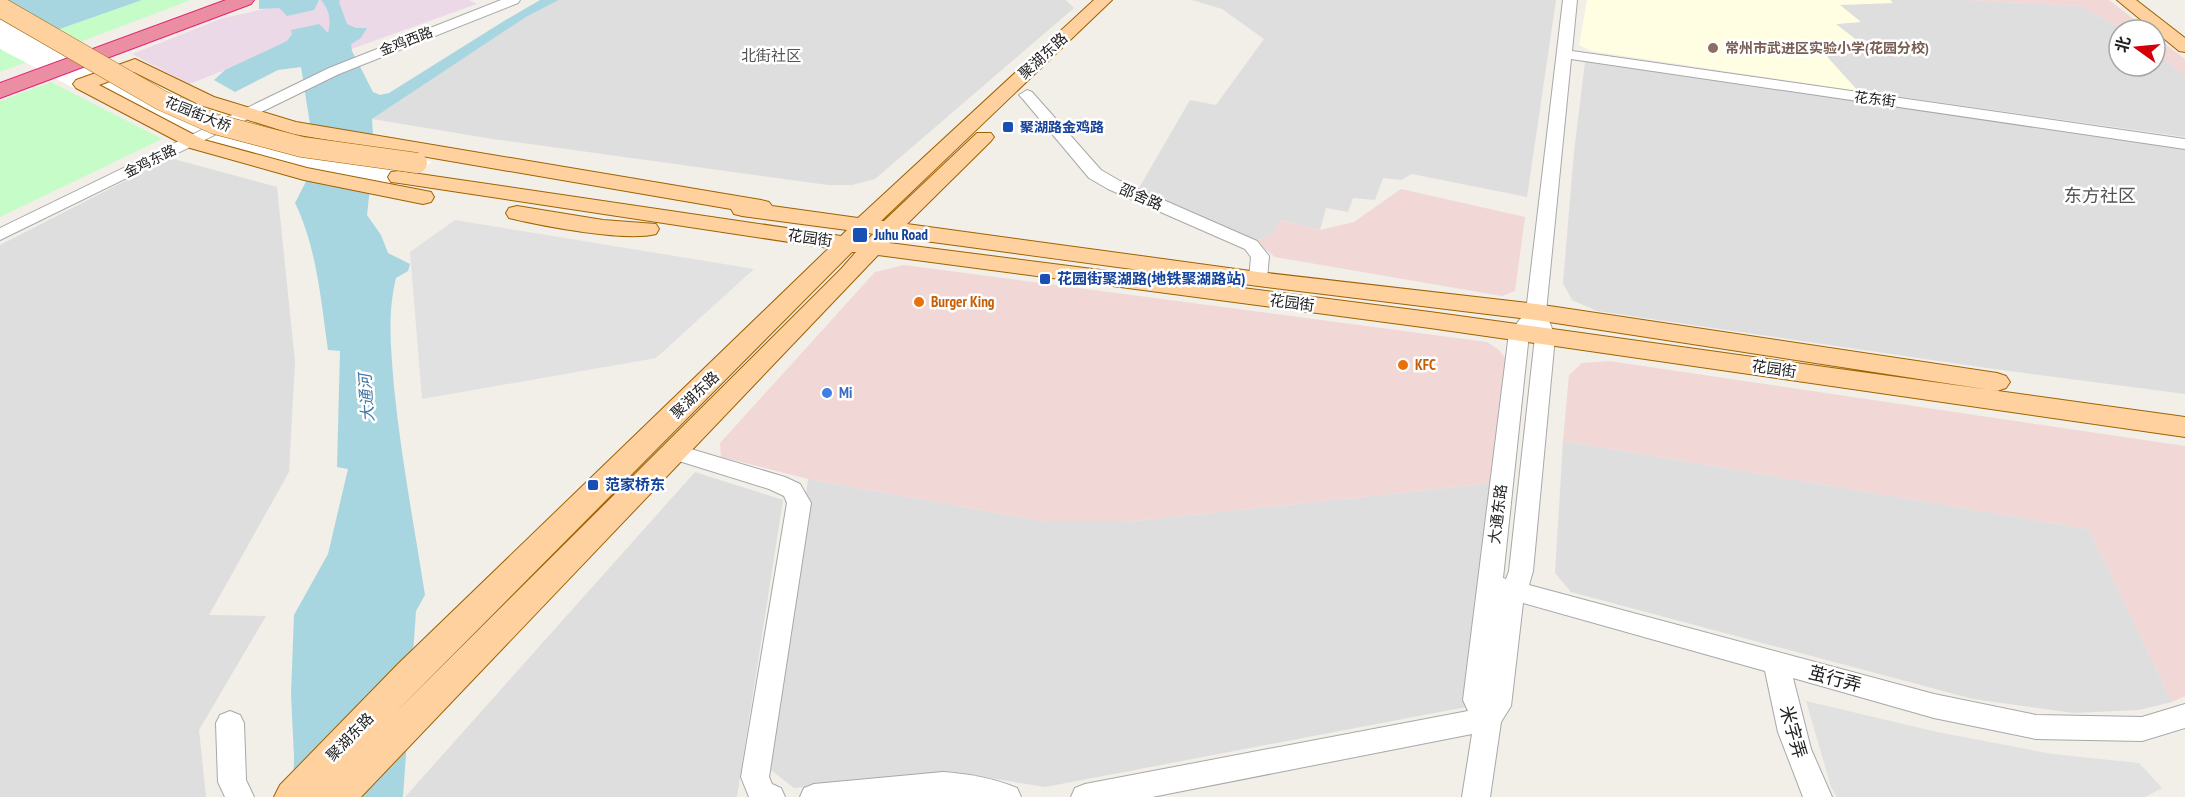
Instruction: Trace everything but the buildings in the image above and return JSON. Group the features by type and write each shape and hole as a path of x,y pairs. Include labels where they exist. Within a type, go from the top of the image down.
{"highway":[{"path":"0,91 168,22 206,0"},
{"path":"0,76 244,0"}],"main road":[{"name":"聚湖东路","path":"336,797 849,274 868,237 1104,0"},
{"name":"聚湖东路","path":"293,797 410,674 820,272 868,237 1027,95 1124,0"},
{"path":"2125,0 2185,47"},
{"path":"2140,0 2185,34"},
{"name":"花园街大桥","path":"0,7 161,100 215,124 302,147 417,163"},
{"name":"花园街大桥","path":"0,28 89,75 146,109 200,133 393,184"},
{"path":"135,64 185,91 238,112 293,128 379,144 673,190 868,237 603,227 393,184 304,174 186,139 83,84 135,64"},
{"name":"花园街","path":"417,163 868,237 1545,337 2185,427"},
{"name":"花园街","path":"868,237 1536,312 2185,410"}],"street":[{"name":"金鸡西路","path":"298,83 365,53 500,0"},
{"name":"金鸡西路","path":"365,53 513,0"},
{"name":"大通东路","path":"1502,587 1521,571 1545,337 1536,312 1570,0"},
{"name":"花东街","path":"1564,54 2185,144"},
{"name":"金鸡东路","path":"0,236 298,83"},
{"name":"邵舍路","path":"1027,95 1095,174 1114,186 1251,245 1260,256 1258,279"},
{"name":"金鸡东路","path":"0,226 186,139"},
{"path":"1519,333 1536,312"},
{"name":"大通东路","path":"1476,797 1488,719 1497,706 1508,609 1502,587 1519,333"},
{"path":"674,452 777,483 792,490 799,503 755,777 762,794 771,797"},
{"name":"茧行弄","path":"1502,587 1934,706 2036,727 2142,729 2185,716"},
{"name":"米字弄","path":"1777,664 1786,718 1805,773 1818,797"},
{"path":"1085,797 1488,719"},
{"path":"230,723 232,782 240,797"},
{"path":"814,797 944,785 977,788 1007,797"}],"shaded area":[{"path":"307,0 469,0 477,4 301,67 225,70 189,84 132,54 223,18"},
{"path":"559,0 1066,0 1074,8 875,179 852,185 828,185 493,139 372,119 526,17"},
{"path":"1192,0 1556,0 1527,197 1412,174 1401,180 1383,178 1375,200 1353,198 1348,212 1326,208 1320,230 1280,220 1274,233 1255,241 1139,188 1190,100 1216,105 1264,39 1222,9"},
{"name":"常州市武进区实验小学(花园分校)","path":"1587,0 1890,0 1893,3 1840,5 1861,22 1836,24 1863,45 1822,51 1858,91 1591,51 1579,45"},
{"path":"1890,0 1968,0 2080,6 2107,20 2107,78 2167,78 2167,61 2185,76 2185,137 1858,91 1821,51 1862,45 1835,24 1860,22 1839,4 1893,3"},
{"path":"1968,0 2109,0 2132,18 2107,18 2107,20 2080,6"},
{"path":"2167,45 2185,59 2185,76 2167,61"},
{"path":"1585,62 2185,146 2185,394 1987,368 1597,311 1572,300 1563,283 1574,152"},
{"path":"170,158 277,187 295,362 289,472 209,615 266,616 199,730 206,797 0,797 0,245"},
{"path":"1401,189 1525,217 1515,291 1502,296 1275,257 1255,241 1274,233 1280,220 1320,230 1354,222"},
{"path":"455,220 754,269 656,358 422,399 410,252"},
{"path":"904,265 1487,342 1499,350 1506,359 1493,483 1126,522 1048,522 808,479 721,457 720,443 875,272"},
{"path":"1609,361 2185,446 2185,696 2172,702 2089,529 1563,441 1569,375 1582,363"},
{"path":"1563,441 2089,529 2172,702 2139,710 2074,713 1973,699 1571,592 1555,573"},
{"path":"695,472 783,500 737,797 405,797"},
{"path":"808,479 1048,522 1126,522 1493,483 1466,707 1045,787 973,775 794,788 771,770"},
{"path":"1806,701 1937,732 2052,754 2139,763 2162,788 2145,797 1837,797 1831,787"}],"green space":[{"path":"142,0 191,0 0,72 0,50"},
{"path":"51,82 162,139 0,217 0,101"}],"water":[{"path":"0,0 142,0 0,50"},
{"path":"259,0 319,0 314,10 287,16 279,8 259,9"},
{"name":"大通河","path":"321,0 340,0 347,24 356,28 367,28 361,38 351,44 352,51 373,92 380,95 389,93 540,0 559,0 526,17 372,119 374,151 367,215 381,235 388,253 410,264 408,271 396,278 391,305 391,346 400,439 425,595 416,611 403,797 293,797 291,694 294,615 328,554 348,469 337,467 340,351 328,350 313,256 295,203 316,162 301,67 278,70 235,92 214,80 225,70 287,41 292,34 291,30 319,24 328,33 329,16"}],"pier":[{"path":"0,2 171,92 233,118 327,142 432,162 392,192 213,150 140,123 0,49"}],"place":[{"name":"常州市武进区实验小学(花园分校)","path":"1713,48"},
{"name":"聚湖路金鸡路","path":"1008,127"},
{"name":"Juhu Road","path":"860,235"},
{"name":"花园街聚湖路(地铁聚湖路站)","path":"1045,279"},
{"name":"Burger King","path":"919,302"},
{"name":"KFC","path":"1403,365"},
{"name":"Mi","path":"827,393"},
{"name":"范家桥东","path":"593,485"}],"district":[{"name":"北街社区","path":"771,56"},
{"name":"东方社区","path":"2100,196"}]}
